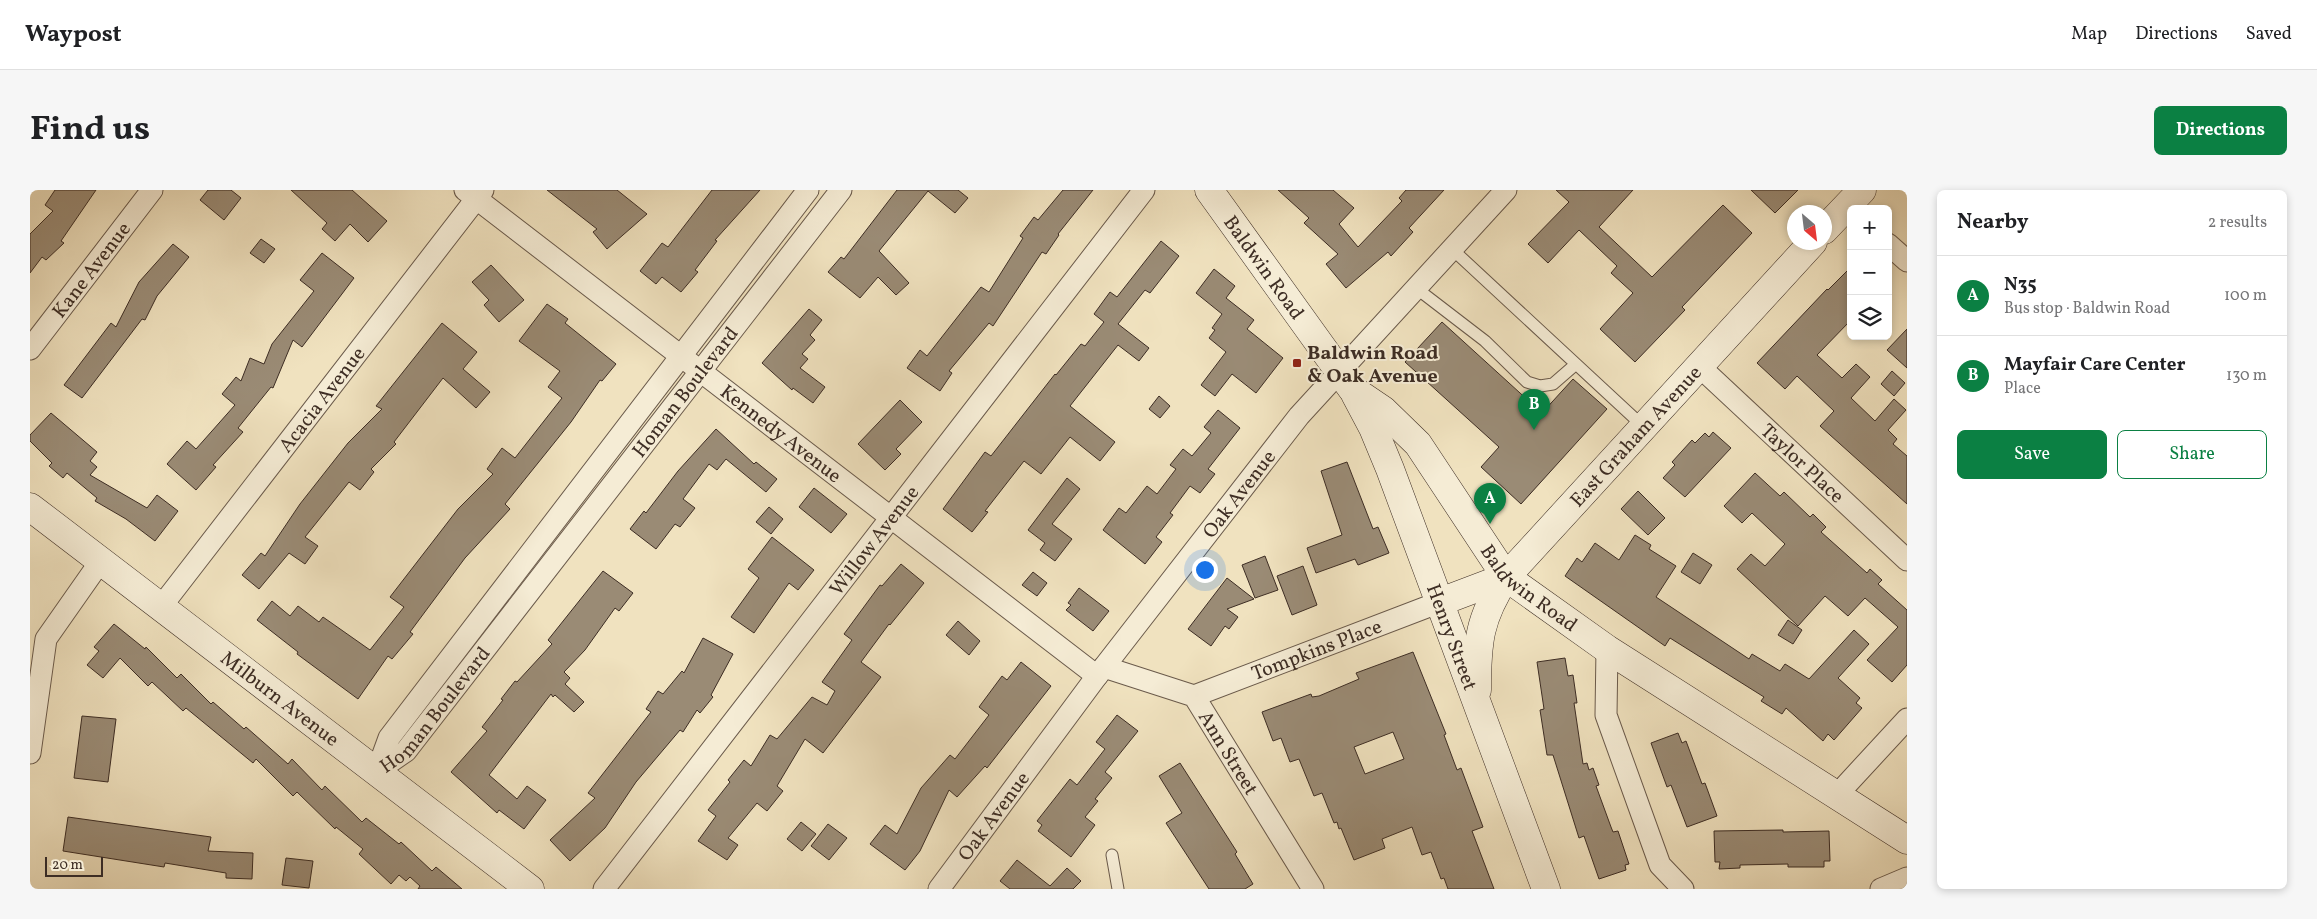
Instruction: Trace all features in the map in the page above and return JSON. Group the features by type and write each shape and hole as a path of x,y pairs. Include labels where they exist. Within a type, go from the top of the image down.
{"main road":[{"name":"Baldwin Road","path":"1209,190 1346,380 1383,410 1418,444 1506,577 1607,649 1907,840"},
{"path":"1832,222 1853,201"},
{"name":"East Graham Avenue","path":"1440,602 1506,577 1806,250"},
{"name":"Henry Street","path":"1346,380 1379,445 1440,602 1546,889"},
{"name":"Milburn Avenue","path":"30,507 530,889"},
{"path":"1477,704 1477,663 1483,619 1490,601 1506,577"}],"street":[{"name":"Kane Avenue","path":"30,348 152,190"},
{"name":"Homan Boulevard","path":"377,772 389,738 808,190"},
{"name":"Homan Boulevard","path":"377,772 406,751 841,190"},
{"name":"Willow Avenue","path":"604,889 1144,190"},
{"name":"Oak Avenue","path":"939,889 1101,672 1299,416 1346,380 1416,288 1506,190"},
{"name":"Kennedy Avenue","path":"475,193 681,357 891,518 1101,672"},
{"name":"Acacia Avenue","path":"160,608 475,193"},
{"path":"1892,248 1907,261"},
{"name":"Taylor Place","path":"1699,366 1907,560"},
{"path":"30,753 46,639 100,562"},
{"name":"Tompkins Place","path":"1194,696 1440,602"},
{"path":"1607,649 1606,715 1660,865 1683,889"},
{"name":"Ann Street","path":"1101,672 1194,696 1313,889"},
{"path":"1836,796 1907,719"},
{"path":"1882,889 1907,878"}],"lane":[{"path":"1452,249 1644,428"},
{"path":"1416,288 1485,341 1527,382 1540,386 1553,384 1576,364"},
{"path":"524,561 542,576"},
{"path":"1112,855 1118,889"}],"building":[{"path":"55,190 96,190 61,241 64,243 46,260 42,257 30,273 30,234 53,211 45,205"},
{"path":"208,190 231,190 241,198 224,220 200,200"},
{"path":"291,190 352,190 387,221 368,242 350,224 335,241 322,229 327,223"},
{"path":"547,190 617,190 647,214 607,249 593,232 597,229"},
{"path":"712,190 760,190 715,240 717,241 695,270 698,272 681,292 662,277 656,284 640,271 662,243 668,247"},
{"path":"897,190 958,190 968,198 955,213 928,191 879,251 909,283 896,295 878,277 860,298 828,272 841,257 844,259"},
{"path":"1063,190 1093,190 1058,234 1046,254 1042,252 993,326 989,323 949,371 952,373 940,391 907,368 920,350 927,356 981,287 989,292 1023,238 1020,236 1034,217 1038,220"},
{"path":"1278,190 1333,190 1354,208 1339,224 1358,247 1402,201 1399,198 1406,190 1444,190 1409,228 1413,232 1391,256 1388,252 1346,288 1326,264 1338,254 1304,223 1309,218"},
{"path":"1556,190 1633,190 1599,227 1652,277 1723,205 1752,233 1682,307 1685,310 1635,362 1600,329 1633,293 1611,273 1617,266 1579,230 1548,263 1528,244 1569,202"},
{"path":"1751,190 1798,190 1775,213"},
{"path":"261,239 275,249 264,263 250,253"},
{"path":"1161,241 1179,256 1150,293 1145,290 1118,324 1149,348 1139,361 1118,345 1070,406 1115,442 1100,461 1070,437 1041,474 1024,461 985,511 988,512 972,532 943,509 985,452 991,456 1055,374 1081,344 1085,346 1104,322 1094,314 1110,292 1117,297"},
{"path":"173,244 189,257 157,296 145,320 142,319 82,398 64,385 111,323 116,327 139,282"},
{"path":"322,253 354,278 302,347 293,340 273,388 271,387 238,428 243,432 213,465 216,467 196,490 167,464 187,441 196,449 235,405 222,394 236,377 241,381 250,358 264,364 272,344 314,291 300,280"},
{"path":"491,265 524,300 499,322 484,305 489,300 472,282"},
{"path":"1214,269 1235,286 1226,298 1254,320 1247,329 1283,358 1256,393 1232,374 1215,396 1201,385 1226,352 1209,338 1215,330 1212,328 1222,314 1196,293"},
{"path":"1847,271 1847,324 1817,355 1842,378 1856,364 1870,377 1851,398 1875,421 1894,399 1906,410 1888,430 1897,439 1893,444 1907,456 1907,504 1820,426 1834,411 1797,376 1785,389 1757,363"},
{"path":"547,304 568,319 565,323 616,364 602,381 600,380 571,422 505,504 510,509 465,558 410,632 413,634 392,659 388,656 358,699 297,654 298,652 257,620 272,601 290,616 298,606 319,622 323,617 370,650 404,607 390,597 458,509 493,474 487,469 502,448 515,458 562,398 548,387 560,371 519,341"},
{"path":"809,309 822,320 810,335 815,340 802,354 808,359 800,368 825,387 813,403 793,388 792,390 762,363"},
{"path":"1442,322 1542,413 1573,379 1607,409 1521,504 1481,467 1499,447 1405,362"},
{"path":"442,323 477,352 463,369 490,392 476,408 443,378 394,442 396,444 371,469 374,472 360,490 349,482 305,537 318,546 305,564 289,553 259,589 242,575 261,553 265,556 300,504 348,443 382,409 376,406"},
{"path":"1907,329 1907,368 1887,350"},
{"path":"1892,371 1905,383 1894,396 1881,384"},
{"path":"1159,396 1170,406 1160,418 1149,409"},
{"path":"900,400 922,422 896,449 901,454 885,470 858,444"},
{"path":"1218,410 1240,428 1208,469 1215,474 1200,493 1190,486 1170,513 1173,515 1156,537 1162,542 1145,564 1103,530 1119,508 1126,513 1147,486 1157,494 1176,469 1170,465 1183,449 1192,456 1211,433 1204,427"},
{"path":"51,413 97,452 90,461 97,467 90,475 147,508 157,495 178,511 155,541 126,519 95,501 97,498 67,473 63,478 49,466 52,463 30,441 30,435"},
{"path":"716,429 754,464 756,462 777,479 766,492 726,459 717,470 709,464 683,499 695,508 680,527 675,524 656,549 630,529 644,511 646,513 678,471"},
{"path":"1713,432 1731,448 1685,497 1663,478 1675,465 1672,462 1692,440 1695,443 1705,433 1709,437"},
{"path":"1347,462 1373,529 1378,527 1389,553 1358,565 1355,559 1316,573 1307,548 1342,535 1321,471"},
{"path":"1755,473 1780,496 1784,492 1810,517 1813,514 1826,527 1821,532 1867,573 1870,569 1882,580 1878,584 1907,610 1907,665 1892,682 1867,660 1898,627 1865,598 1848,616 1825,596 1798,626 1737,569 1751,554 1765,566 1785,544 1752,513 1742,523 1724,506"},
{"path":"1067,478 1080,489 1052,524 1072,539 1055,561 1040,550 1045,543 1028,530"},
{"path":"814,488 847,514 831,533 799,507"},
{"path":"1638,491 1665,518 1648,535 1621,509"},
{"path":"769,507 783,519 771,534 756,522"},
{"path":"1635,535 1651,545 1649,549 1676,566 1656,597 1749,659 1752,654 1780,671 1785,664 1809,679 1854,630 1869,644 1838,678 1860,698 1856,703 1862,708 1834,740 1828,734 1823,741 1786,708 1782,714 1761,701 1764,697 1670,638 1665,646 1565,576 1577,558 1582,562 1595,543 1619,560"},
{"path":"772,537 814,570 798,590 789,583 754,633 731,617 759,578 748,569"},
{"path":"1693,553 1712,565 1700,584 1681,572"},
{"path":"1265,556 1278,590 1255,598 1242,565"},
{"path":"901,564 924,583 889,624 861,662 881,677 823,753 805,739 777,786 783,791 767,811 757,803 728,838 738,845 727,860 698,841 716,816 708,810 744,760 751,766 770,735 777,739 812,697 827,705 835,691 822,682 852,640 844,634 880,585 882,586"},
{"path":"1303,566 1317,605 1292,615 1277,576"},
{"path":"603,571 633,593 619,611 615,608 585,650 564,672 570,678 565,684 584,702 574,712 555,695 553,697 551,694 489,775 517,799 527,786 546,800 524,829 499,810 497,813 451,772 487,731 482,727 503,700 501,699 515,681 517,682 552,644 548,640"},
{"path":"1033,572 1047,583 1037,596 1022,585"},
{"path":"1227,578 1254,599 1227,609 1238,617 1229,629 1225,626 1211,646 1188,629"},
{"path":"1079,588 1109,611 1093,631 1066,610 1071,605 1068,603"},
{"path":"1788,620 1802,630 1793,644 1778,635"},
{"path":"958,621 980,641 969,655 946,635"},
{"path":"114,624 145,649 146,647 177,678 181,674 211,704 213,702 244,729 246,727 288,764 292,759 322,790 325,786 362,822 366,818 399,844 401,842 432,871 436,867 462,889 418,889 420,886 410,877 406,881 399,875 391,884 359,854 363,849 336,827 335,829 297,792 293,796 256,759 253,763 186,708 183,711 152,682 148,686 120,658 103,678 87,665 99,651 94,647"},
{"path":"703,638 733,654 711,695 713,697 700,713 697,710 683,732 680,730 636,782 605,828 570,861 550,840 595,798 588,793 651,712 646,709 658,691 663,694 682,671 684,673"},
{"path":"1413,652 1446,734 1444,735 1457,770 1461,768 1483,827 1472,831 1494,889 1448,889 1444,878 1441,879 1431,852 1422,855 1412,827 1382,839 1385,848 1354,860 1341,828 1339,829 1337,822 1334,823 1322,793 1314,796 1299,759 1290,762 1281,738 1273,741 1262,712 1311,694 1312,697 1319,696 1359,679 1356,673","holes":["1393,732 1404,759 1365,774 1354,747"]},
{"path":"1565,658 1568,676 1573,675 1577,703 1574,703 1583,764 1587,763 1589,770 1593,768 1599,785 1596,786 1611,827 1613,832 1618,831 1629,864 1625,865 1626,870 1599,879 1584,836 1579,838 1553,755 1547,755 1540,710 1544,709 1537,662"},
{"path":"1021,662 1051,686 987,768 985,766 957,797 949,790 920,851 905,870 870,844 885,825 897,834 921,788 950,755 955,759 989,715 979,707 1002,676 1007,680"},
{"path":"1117,715 1138,731 1105,772 1112,778 1095,799 1098,801 1085,817 1095,825 1071,857 1038,831 1042,825 1037,821 1070,779 1077,785 1105,749 1096,742"},
{"path":"82,716 116,719 108,782 74,778"},
{"path":"1678,733 1682,743 1686,741 1702,784 1705,783 1717,816 1687,827 1671,785 1667,787 1651,743"},
{"path":"1180,763 1237,852 1235,854 1253,884 1245,889 1209,889 1166,823 1182,813 1159,776"},
{"path":"68,817 211,837 208,851 253,853 252,879 226,878 226,873 165,863 164,867 63,851"},
{"path":"801,822 816,834 802,851 787,839"},
{"path":"828,824 847,838 829,860 811,846"},
{"path":"1783,830 1783,832 1829,831 1830,861 1824,861 1824,867 1788,867 1788,864 1740,865 1740,868 1719,869 1720,862 1715,862 1714,831"},
{"path":"286,858 313,861 309,888 282,885"},
{"path":"1017,860 1050,886 1067,868 1081,881 1073,889 1010,889 1000,881"}],"place":[{"name":"Baldwin Road & Oak Avenue","path":"1297,363"},
{"name":"Mayfair Care Center","path":"1534,430"},
{"name":"N35","path":"1490,524"}]}
